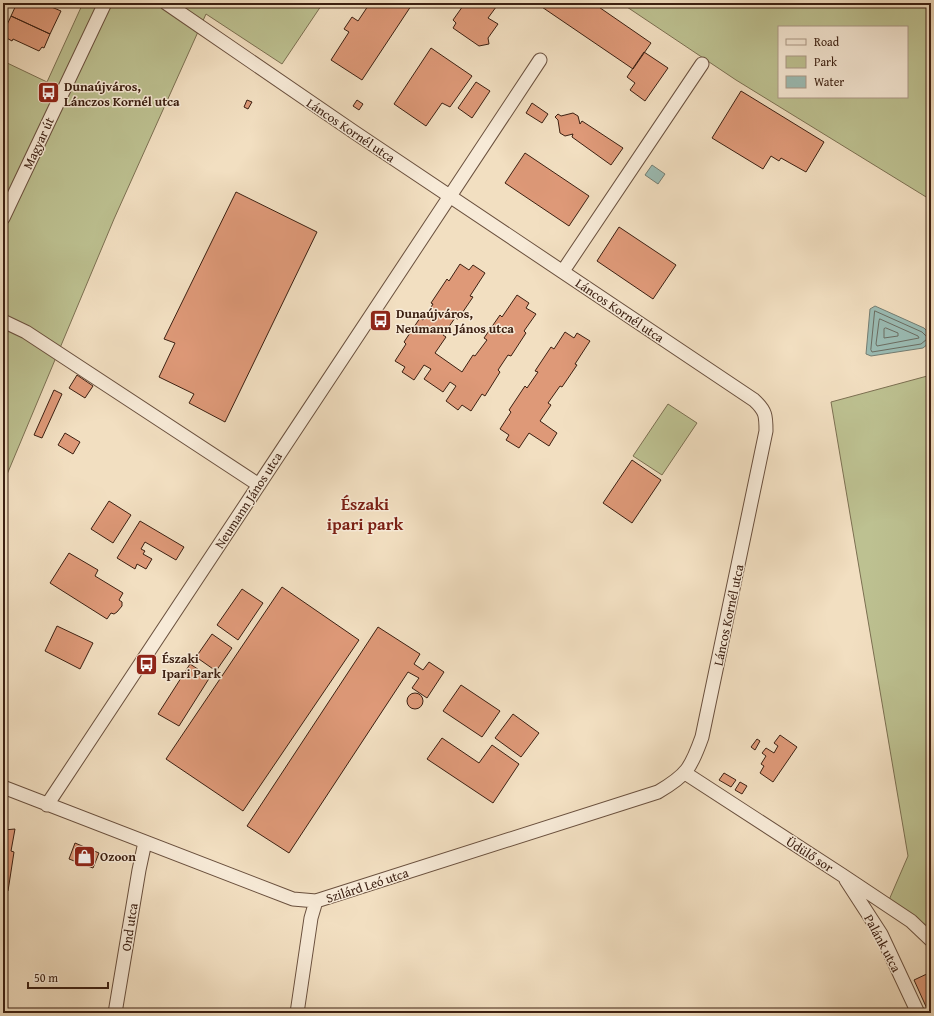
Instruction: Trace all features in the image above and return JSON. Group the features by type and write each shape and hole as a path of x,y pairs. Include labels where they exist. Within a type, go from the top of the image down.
{"street":[{"name":"Magyar út","path":"3,218 106,3"},
{"name":"Láncos Kornél utca","path":"166,3 262,70 754,400 763,409 766,417 766,431 702,737 695,755 685,773"},
{"name":"Neumann János utca","path":"47,805 540,60"},
{"path":"563,271 702,64"},
{"path":"3,321 26,332 259,485"},
{"name":"Üdülő sor","path":"685,773 911,921 931,940"},
{"name":"Szilárd Leó utca","path":"3,787 293,899 316,901 652,794 676,781 685,773"},
{"name":"Ond utca","path":"115,1013 145,842"},
{"name":"Palánk utca","path":"842,875 881,934 918,1013"},
{"path":"297,1013 311,918 316,901"}],"green space":[{"path":"83,3 323,3 282,64 206,14 114,219 3,484 3,61 47,82"},
{"path":"621,3 931,3 931,200 736,80"},
{"path":"931,375 931,938 889,900 908,856 831,402"},
{"path":"668,404 697,423 662,475 633,456"}],"water":[{"path":"652,165 665,174 658,184 645,175"},
{"path":"875,306 924,328 929,333 929,343 923,348 871,356 866,354 870,309"}],"building":[{"path":"17,3 42,3 61,11 50,34 11,16"},
{"path":"370,3 413,3 362,80 331,60 349,32 344,29 352,17 358,21"},
{"path":"465,3 499,3 488,18 498,24 488,38 489,44 479,46 453,28 456,23 453,20"},
{"path":"536,3 593,3 651,43 633,69"},
{"path":"11,16 50,34 44,48 42,47 39,51 3,36 3,26 6,27"},
{"path":"431,48 472,76 450,107 442,103 426,126 394,104"},
{"path":"644,52 668,68 645,101 630,90 635,83 627,77"},
{"path":"476,82 490,91 472,118 458,108"},
{"path":"741,91 824,142 806,172 781,158 779,161 771,156 763,169 712,138"},
{"path":"247,100 252,102 248,109 244,107"},
{"path":"357,100 363,104 359,110 353,106"},
{"path":"532,103 548,114 542,123 526,113"},
{"path":"573,113 578,116 580,124 582,121 623,148 611,165 572,137 573,134 565,136 560,133 558,120 555,117 558,114 561,116"},
{"path":"525,153 589,196 569,226 505,183"},
{"path":"236,192 317,232 225,422 189,403 194,394 159,377 175,343 164,339"},
{"path":"619,227 676,265 653,299 597,261"},
{"path":"460,264 469,270 473,265 485,273 470,296 473,297 458,319 455,318 443,335 446,337 435,353 462,372 473,355 475,356 487,340 484,338 500,315 502,317 517,295 529,303 526,308 536,314 524,331 526,333 511,356 508,355 498,370 500,372 485,396 482,394 471,411 462,405 458,410 446,401 456,386 450,382 443,392 424,379 431,369 424,365 414,380 402,372 405,367 395,361 406,344 404,342 420,318 423,320 433,304 431,303 447,279 449,281"},
{"path":"565,332 574,338 577,333 590,341 575,364 577,365 562,387 560,386 548,403 551,405 540,421 557,433 549,446 529,433 519,448 506,440 509,435 500,429 511,412 509,410 525,386 527,388 538,372 535,371 551,347 554,349"},
{"path":"77,375 93,386 85,398 69,388"},
{"path":"54,390 62,394 42,438 34,435"},
{"path":"65,433 80,442 73,454 58,445"},
{"path":"632,460 661,480 632,523 603,503"},
{"path":"109,501 131,515 113,543 91,529"},
{"path":"140,521 184,547 176,560 145,542 141,549 145,551 143,554 152,559 146,569 137,564 135,569 117,558"},
{"path":"69,553 98,570 95,576 123,593 119,600 122,602 122,606 114,614 111,613 107,619 50,583"},
{"path":"282,587 359,640 243,811 166,759"},
{"path":"242,589 263,603 238,640 217,625"},
{"path":"57,626 93,643 80,669 45,651"},
{"path":"378,627 420,654 414,664 423,670 429,662 444,672 427,698 412,688 419,678 408,672 289,853 247,826"},
{"path":"212,634 232,648 216,671 196,657"},
{"path":"190,664 210,677 179,726 158,714"},
{"path":"461,685 500,711 482,737 443,711"},
{"path":"415,693 421,695 423,701 421,707 415,709 409,707 407,701 409,695"},
{"path":"513,714 539,733 521,757 495,738"},
{"path":"780,735 797,747 773,782 760,773 764,766 761,764 766,756 762,753 766,748 774,753 778,746 774,743"},
{"path":"442,738 479,763 492,745 519,764 493,803 427,759"},
{"path":"757,739 760,741 755,750 751,747"},
{"path":"724,773 736,780 731,787 719,780"},
{"path":"740,782 747,786 742,794 735,790"},
{"path":"15,829 11,851 14,852 8,891 3,890 3,830"},
{"name":"Ozoon","path":"75,843 99,853 93,868 69,859"},
{"path":"931,972 931,1010 928,1011 914,980"}],"place":[{"name":"Dunaújváros, Lánczos Kornél utca","path":"49,93"},
{"name":"Dunaújváros, Neumann János utca","path":"381,320"},
{"name":"Északi Ipari Park","path":"146,665"},
{"name":"Ozoon","path":"84,856"}],"district":[{"name":"Északi ipari park","path":"365,514"}]}
